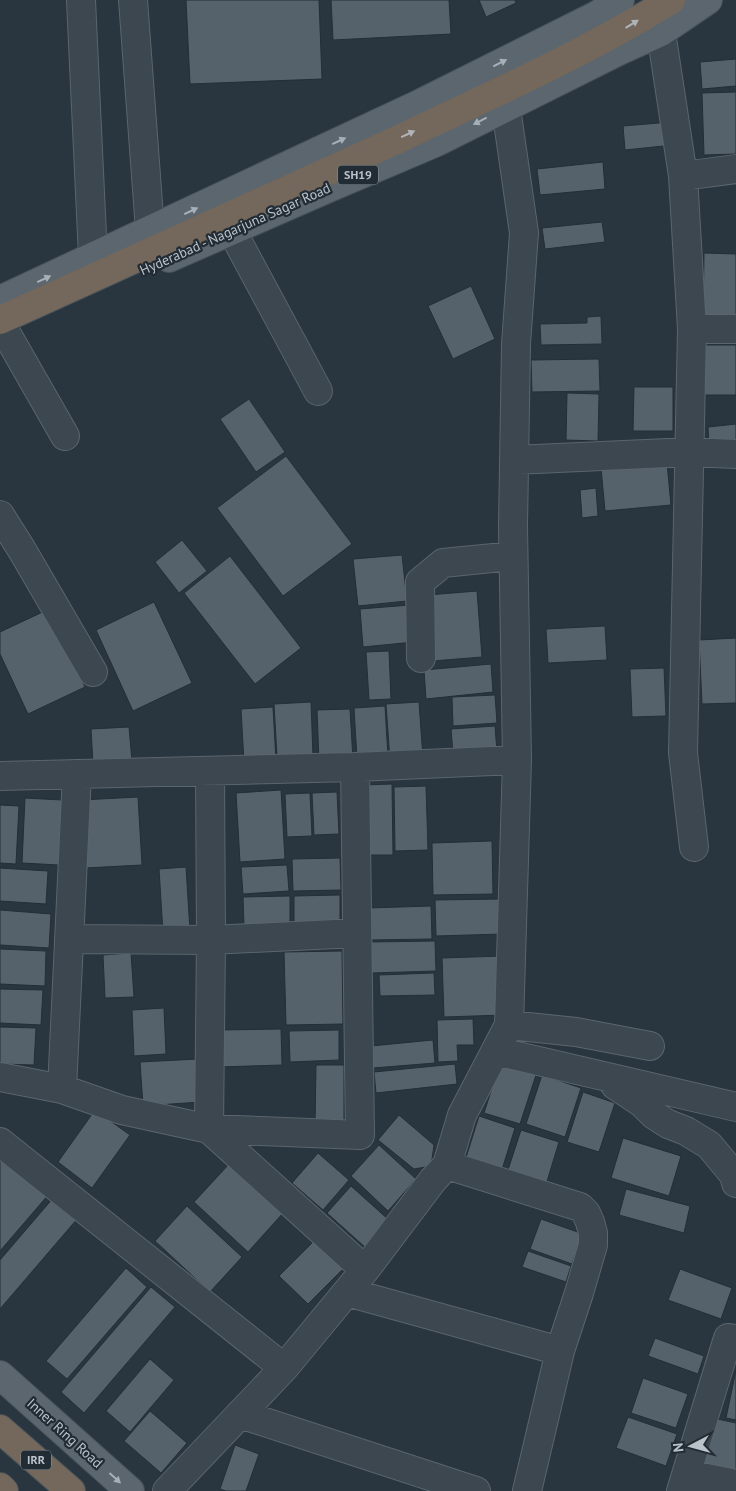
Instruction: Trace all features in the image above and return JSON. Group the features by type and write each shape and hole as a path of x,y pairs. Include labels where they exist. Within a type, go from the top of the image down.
{"highway":[{"path":"2,328 316,177 552,67 628,26 671,0"},
{"name":"IRR","path":"0,1429 71,1491"},
{"path":"0,1487 4,1491"}],"main road":[{"path":"0,300 419,104 597,15 620,0"},
{"name":"Hyderabad - Nagarjuna Sagar Road","path":"2,328 438,142 660,32 708,0"},
{"name":"Inner Ring Road","path":"0,1375 130,1491"}],"street":[{"path":"81,0 94,257"},
{"path":"133,0 150,230"},
{"path":"660,32 683,176 692,329 682,753 694,847"},
{"path":"167,1491 284,1368 366,1270 433,1180 447,1165 462,1115 509,1025 516,760 513,556 516,344 524,233 506,108"},
{"path":"683,176 736,169"},
{"path":"232,230 318,391"},
{"path":"2,328 65,436"},
{"path":"692,329 736,329"},
{"path":"514,460 690,452 736,454"},
{"path":"0,515 93,672"},
{"path":"421,658 420,582 443,563 513,556"},
{"path":"0,776 355,768 516,760"},
{"path":"0,1077 62,1089 122,1110 209,1129 360,1134 355,768"},
{"path":"210,771 209,1129 366,1270"},
{"path":"62,1089 77,774"},
{"path":"68,939 211,940 357,933"},
{"path":"509,1025 576,1032 650,1046"},
{"path":"496,1051 736,1107"},
{"path":"604,1077 642,1103 654,1115 709,1145 734,1175 736,1183"},
{"path":"0,1142 284,1368"},
{"path":"447,1165 580,1207 586,1213 593,1233 593,1244 560,1351 527,1491"},
{"path":"347,1292 560,1351"},
{"path":"736,1339 728,1338 684,1482 736,1484"},
{"path":"240,1414 476,1491"}],"building":[{"path":"186,0 319,0 322,79 190,84"},
{"path":"331,0 449,0 451,34 333,40"},
{"path":"479,0 515,0 516,3 486,17"},
{"path":"736,59 736,86 702,89 700,62"},
{"path":"736,92 736,154 704,155 702,93"},
{"path":"671,122 673,145 625,150 623,126"},
{"path":"603,162 605,189 540,195 537,169"},
{"path":"602,222 605,242 545,249 542,228"},
{"path":"704,253 736,254 736,318 703,317"},
{"path":"471,286 495,339 453,359 428,306"},
{"path":"601,316 602,344 541,345 540,324 587,323 587,317"},
{"path":"705,345 736,345 736,395 704,395"},
{"path":"599,359 600,391 532,392 531,360"},
{"path":"634,387 673,387 673,431 633,431"},
{"path":"567,393 599,394 598,441 566,440"},
{"path":"249,399 285,452 256,472 220,419"},
{"path":"736,424 736,444 709,447 708,427"},
{"path":"286,456 352,544 283,596 217,508"},
{"path":"667,463 671,505 605,511 601,468"},
{"path":"596,488 598,516 582,518 580,490"},
{"path":"182,540 207,571 179,593 155,562"},
{"path":"402,555 407,601 358,606 353,559"},
{"path":"230,556 301,648 255,684 184,593"},
{"path":"477,591 482,657 433,661 428,595"},
{"path":"154,602 192,683 133,711 96,630"},
{"path":"410,605 414,642 363,647 360,609"},
{"path":"49,609 85,687 28,714 0,654 0,632"},
{"path":"605,626 607,660 548,663 546,629"},
{"path":"736,638 736,703 702,704 699,640"},
{"path":"389,651 391,699 369,700 366,652"},
{"path":"491,664 493,692 426,699 424,670"},
{"path":"664,668 666,716 632,717 630,669"},
{"path":"495,695 497,723 453,726 452,697"},
{"path":"311,702 313,756 277,757 274,704"},
{"path":"419,702 423,758 390,761 386,704"},
{"path":"385,706 388,757 357,759 354,708"},
{"path":"273,707 276,761 244,763 241,709"},
{"path":"350,709 353,760 319,762 317,710"},
{"path":"495,726 497,752 453,754 451,729"},
{"path":"129,727 132,761 93,764 91,729"},
{"path":"392,784 393,855 364,855 362,785"},
{"path":"426,786 428,850 395,851 394,787"},
{"path":"281,790 285,859 240,862 236,793"},
{"path":"337,792 339,834 314,835 312,793"},
{"path":"310,793 312,836 287,837 285,794"},
{"path":"138,797 142,865 85,868 81,800"},
{"path":"25,798 62,800 59,865 22,863"},
{"path":"0,805 19,806 16,864 0,863"},
{"path":"492,841 493,894 433,895 432,843"},
{"path":"340,858 341,890 293,891 292,859"},
{"path":"287,865 289,891 243,894 241,867"},
{"path":"186,867 190,931 163,933 159,869"},
{"path":"0,868 48,871 46,904 0,901"},
{"path":"340,895 340,925 294,926 294,896"},
{"path":"290,896 290,925 244,926 243,897"},
{"path":"502,899 502,934 436,936 435,900"},
{"path":"431,906 432,939 369,940 368,908"},
{"path":"0,910 51,914 49,948 0,945"},
{"path":"435,941 436,971 371,973 370,942"},
{"path":"0,949 46,951 45,986 0,984"},
{"path":"342,951 343,1024 286,1025 284,952"},
{"path":"131,953 134,997 105,998 103,955"},
{"path":"502,956 503,1015 444,1017 442,958"},
{"path":"434,973 435,995 380,996 379,975"},
{"path":"0,989 43,990 41,1025 0,1023"},
{"path":"164,1008 166,1054 134,1056 132,1010"},
{"path":"473,1019 474,1045 457,1045 458,1061 438,1062 437,1020"},
{"path":"0,1027 36,1028 34,1065 0,1064"},
{"path":"281,1029 282,1065 219,1067 219,1030"},
{"path":"339,1030 339,1060 290,1062 289,1031"},
{"path":"433,1040 435,1063 373,1068 371,1046"},
{"path":"198,1059 200,1102 143,1106 140,1062"},
{"path":"500,1063 536,1075 520,1124 484,1113"},
{"path":"455,1064 457,1084 376,1093 374,1072"},
{"path":"316,1065 344,1065 344,1127 315,1127"},
{"path":"542,1075 581,1088 565,1137 526,1124"},
{"path":"583,1092 615,1103 599,1152 567,1142"},
{"path":"95,1110 130,1135 92,1188 58,1162"},
{"path":"399,1115 434,1145 431,1166 414,1169 378,1140"},
{"path":"479,1116 515,1128 500,1176 464,1164"},
{"path":"521,1130 559,1142 545,1188 506,1176"},
{"path":"623,1138 681,1156 669,1196 611,1178"},
{"path":"379,1145 416,1179 388,1211 351,1176"},
{"path":"318,1153 349,1180 323,1210 292,1183"},
{"path":"4,1155 49,1194 0,1251 0,1160"},
{"path":"230,1163 284,1212 248,1252 194,1202"},
{"path":"351,1186 390,1221 366,1248 327,1213"},
{"path":"626,1189 690,1206 684,1233 619,1215"},
{"path":"54,1197 78,1218 0,1309 0,1260"},
{"path":"187,1206 242,1257 210,1292 155,1241"},
{"path":"541,1219 583,1234 572,1264 530,1249"},
{"path":"316,1239 345,1267 308,1304 279,1276"},
{"path":"528,1251 571,1266 566,1282 522,1267"},
{"path":"126,1268 147,1287 67,1379 46,1361"},
{"path":"680,1269 732,1288 721,1319 668,1300"},
{"path":"151,1287 175,1307 84,1413 61,1392"},
{"path":"655,1338 704,1356 698,1374 648,1356"},
{"path":"150,1359 174,1380 130,1432 106,1411"},
{"path":"736,1370 736,1420 726,1418"},
{"path":"643,1378 688,1394 676,1428 631,1413"},
{"path":"150,1411 187,1443 161,1473 124,1441"},
{"path":"628,1417 677,1434 666,1466 616,1448"},
{"path":"713,1418 736,1423 736,1478 702,1470"},
{"path":"235,1445 259,1454 246,1491 226,1491 220,1489"}]}
